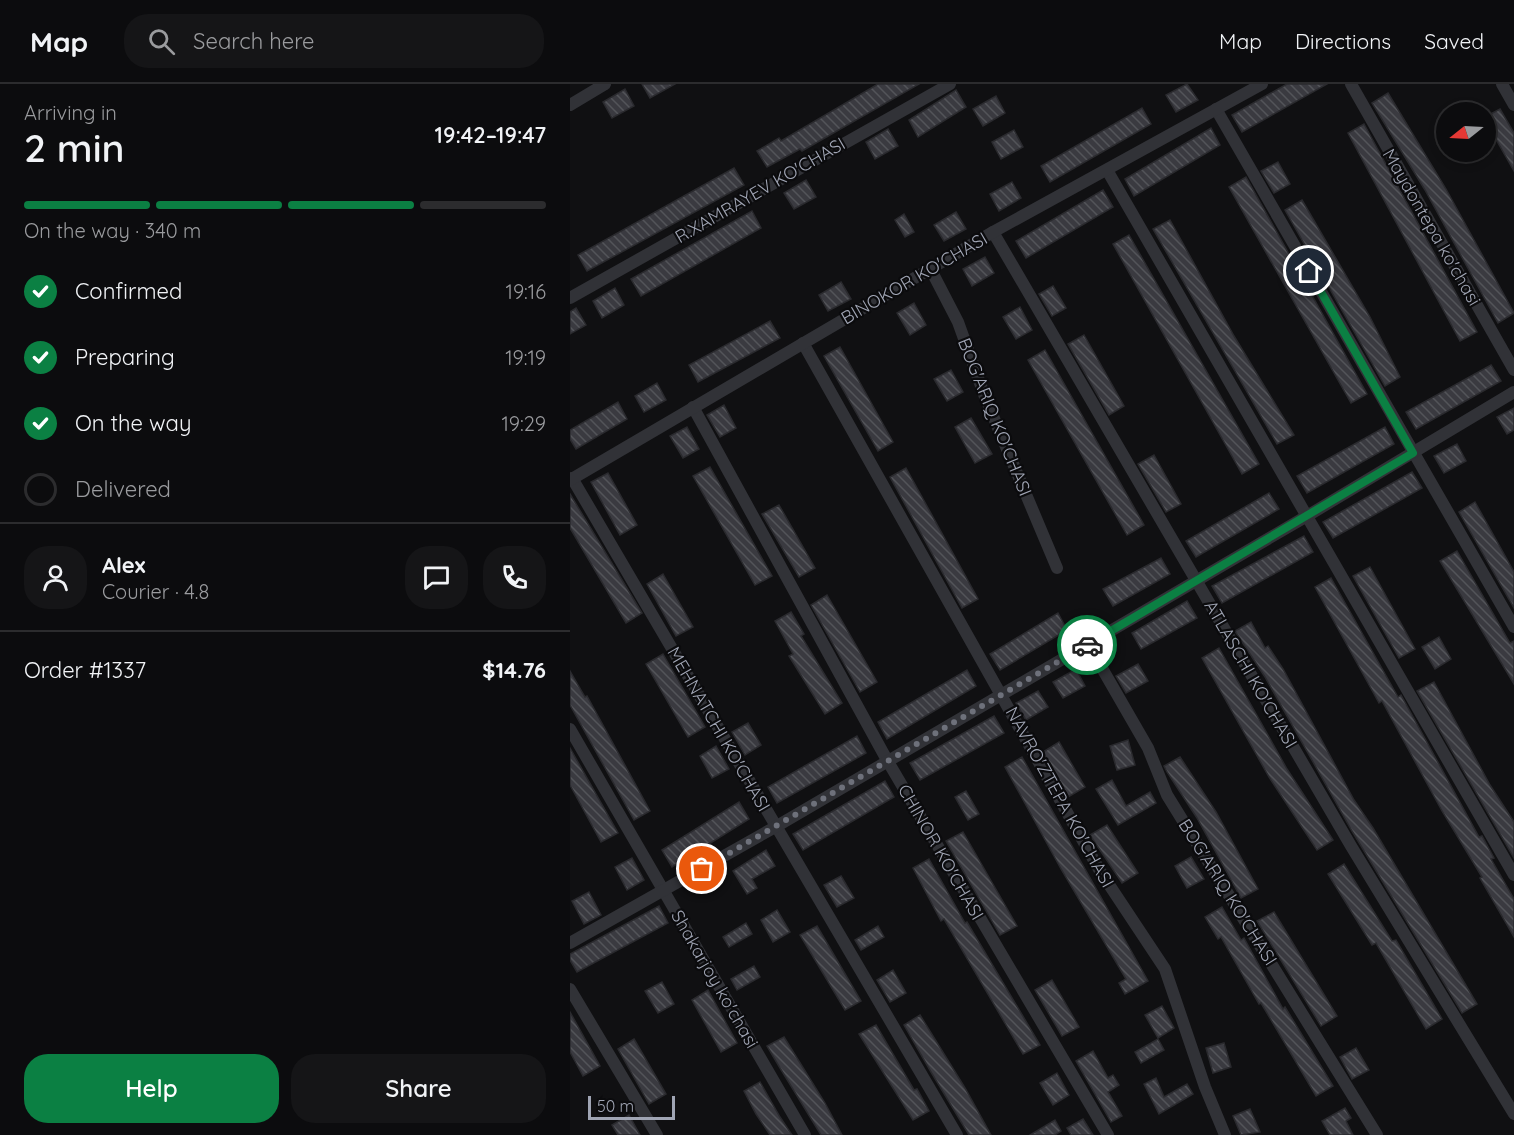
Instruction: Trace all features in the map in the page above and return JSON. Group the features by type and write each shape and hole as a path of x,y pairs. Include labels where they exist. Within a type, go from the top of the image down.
{"street":[{"path":"570,105 605,84"},
{"name":"R.XAMRAYEV KO'CHASI","path":"570,298 950,84"},
{"name":"BINOKOR KO'CHASI","path":"571,479 930,268 1262,84"},
{"name":"Maydontepa ko'chasi","path":"1351,84 1514,370"},
{"path":"1502,84 1514,105"},
{"path":"1216,110 1514,627"},
{"path":"1107,170 1514,875"},
{"name":"ATLASCHI KO'CHASI","path":"993,232 1351,846 1514,1114"},
{"name":"BOG'ARIQ KO'CHASI","path":"930,268 958,322 985,397 1057,568"},
{"name":"NAVRO'ZTEPA KO'CHASI","path":"803,343 1101,871 1165,969 1205,1087 1225,1135"},
{"path":"570,943 777,826 1197,581 1514,392"},
{"name":"CHINOR KO'CHASI","path":"693,407 887,760 1108,1135"},
{"name":"MEHNATCHI KO'CHASI","path":"571,479 957,1135"},
{"name":"BOG'ARIQ KO'CHASI","path":"1088,644 1148,748 1167,795 1377,1135"},
{"name":"Shakarjoy ko'chasi","path":"570,729 806,1135"},
{"path":"570,988 657,1135"}],"building":[{"path":"642,84 675,84 650,98"},
{"path":"878,84 919,84 802,151 800,149 767,167 757,151 779,138 781,141"},
{"path":"1187,84 1198,100 1176,112 1166,95"},
{"path":"1287,84 1327,84 1242,132 1232,115"},
{"path":"625,89 634,106 612,118 603,102"},
{"path":"956,90 966,107 918,137 909,120"},
{"path":"1388,93 1446,189 1514,313 1498,323 1425,190 1372,103"},
{"path":"996,96 1005,113 983,126 973,109"},
{"path":"1142,108 1151,124 1050,182 1041,166"},
{"path":"1500,109 1514,133 1514,171 1496,139 1496,111"},
{"path":"1364,124 1477,332 1460,341 1348,133"},
{"path":"1211,128 1220,145 1134,196 1125,179"},
{"path":"888,129 898,146 875,159 866,142"},
{"path":"1014,130 1023,147 1001,159 992,142"},
{"path":"1278,162 1290,184 1274,193 1261,171"},
{"path":"734,168 744,185 587,271 578,255"},
{"path":"1246,177 1367,394 1351,403 1229,187"},
{"path":"806,180 816,197 794,209 784,193"},
{"path":"1012,182 1021,198 999,211 990,194"},
{"path":"1103,190 1113,207 1026,258 1016,241"},
{"path":"1302,200 1370,317 1400,377 1385,386 1285,210"},
{"path":"752,211 761,228 641,296 631,279"},
{"path":"956,212 966,229 944,241 934,225"},
{"path":"904,214 914,232 905,237 895,220"},
{"path":"1170,220 1234,336 1294,435 1277,444 1153,229"},
{"path":"1129,235 1259,464 1242,474 1113,244"},
{"path":"985,257 994,273 972,286 963,269"},
{"path":"841,282 851,299 828,311 819,295"},
{"path":"1053,286 1066,308 1052,316 1039,294"},
{"path":"615,288 624,305 602,318 593,301"},
{"path":"914,303 926,325 910,335 897,313"},
{"path":"1020,307 1032,330 1016,339 1003,317"},
{"path":"576,308 586,325 570,334 570,312"},
{"path":"770,321 780,338 698,382 689,365"},
{"path":"1084,335 1124,406 1109,415 1068,344"},
{"path":"840,347 893,442 878,451 824,356"},
{"path":"1045,350 1144,525 1127,535 1028,360"},
{"path":"1491,365 1501,381 1416,429 1406,412"},
{"path":"951,370 963,392 947,401 934,379"},
{"path":"657,383 666,400 644,412 635,396"},
{"path":"618,402 627,419 576,449 570,439 570,430"},
{"path":"724,405 736,428 720,437 707,415"},
{"path":"1514,408 1514,430 1507,434 1497,417"},
{"path":"971,418 992,454 975,463 955,427"},
{"path":"687,427 699,449 683,458 670,436"},
{"path":"1385,427 1394,444 1307,493 1297,476"},
{"path":"1457,444 1466,461 1444,473 1434,456"},
{"path":"1154,455 1181,504 1166,512 1138,464"},
{"path":"710,467 772,576 755,585 693,476"},
{"path":"906,468 978,599 962,608 890,477"},
{"path":"1412,472 1422,488 1333,538 1323,522"},
{"path":"608,473 637,525 620,535 591,482"},
{"path":"1269,493 1279,509 1196,557 1186,541"},
{"path":"570,494 642,613 626,623 570,528"},
{"path":"1475,502 1514,572 1514,608 1459,512"},
{"path":"779,505 815,568 799,577 762,514"},
{"path":"1304,536 1313,552 1222,603 1212,586"},
{"path":"1457,551 1510,643 1514,641 1514,684 1440,561"},
{"path":"1161,558 1170,574 1113,606 1103,589"},
{"path":"1370,567 1415,649 1399,658 1353,576"},
{"path":"663,574 693,627 676,636 647,584"},
{"path":"1331,578 1398,697 1401,695 1479,837 1482,836 1494,858 1491,859 1514,899 1514,937 1382,701 1379,703 1315,587"},
{"path":"827,595 877,682 860,692 811,605"},
{"path":"1187,601 1197,618 1141,649 1132,633"},
{"path":"791,612 804,634 801,636 842,703 825,714 789,656 793,654 775,621"},
{"path":"1058,613 1067,630 1000,670 990,654"},
{"path":"1251,622 1265,648 1268,646 1283,669 1354,800 1373,828 1477,1004 1462,1013 1352,831 1265,677 1235,631"},
{"path":"1439,637 1451,659 1435,669 1422,647"},
{"path":"1219,648 1287,769 1333,840 1317,850 1269,777 1202,658"},
{"path":"663,654 705,727 688,737 646,664"},
{"path":"1138,664 1148,681 1126,693 1116,676"},
{"path":"1076,669 1085,686 1063,698 1053,682"},
{"path":"967,670 976,686 887,739 878,722"},
{"path":"570,671 585,697 587,696 650,811 634,820 570,705"},
{"path":"1434,682 1490,785 1514,822 1514,858 1417,691"},
{"path":"1038,691 1048,707 1026,720 1016,703"},
{"path":"994,716 1004,733 920,780 910,763"},
{"path":"748,723 761,745 745,755 732,732"},
{"path":"857,736 866,753 777,803 768,787"},
{"path":"1128,740 1135,765 1117,770 1110,746"},
{"path":"1059,742 1085,787 1068,797 1043,752"},
{"path":"716,746 729,769 712,778 700,756"},
{"path":"570,748 618,833 601,842 570,785"},
{"path":"1022,757 1148,981 1125,994 1119,983 1126,979 1061,869 1005,767"},
{"path":"1180,757 1216,812 1258,889 1241,898 1197,818 1164,766"},
{"path":"1112,780 1126,806 1150,792 1156,803 1118,825 1096,789"},
{"path":"885,781 894,797 803,850 793,834"},
{"path":"966,791 979,814 968,820 955,797"},
{"path":"739,802 749,819 672,867 662,850"},
{"path":"1107,825 1138,873 1122,883 1090,835"},
{"path":"963,832 1017,926 1000,935 946,841"},
{"path":"766,850 775,866 752,879 757,888 747,894 733,871"},
{"path":"1191,857 1204,879 1187,888 1175,866"},
{"path":"632,858 644,880 627,890 615,867"},
{"path":"929,859 965,923 967,922 1040,1045 1023,1054 944,919 941,921 913,868"},
{"path":"1344,864 1392,941 1396,940 1442,1019 1426,1029 1376,943 1372,945 1328,874"},
{"path":"841,876 854,898 837,907 824,885"},
{"path":"589,892 601,915 584,924 572,901"},
{"path":"659,906 668,923 577,972 570,960 570,954"},
{"path":"1222,907 1241,940 1244,938 1283,1009 1285,1007 1333,1086 1316,1096 1221,937 1218,939 1205,917"},
{"path":"777,910 790,932 773,942 761,920"},
{"path":"1274,912 1337,1016 1321,1026 1257,921"},
{"path":"746,923 752,934 729,947 723,937"},
{"path":"817,926 861,1001 845,1010 800,935"},
{"path":"878,926 884,937 861,950 855,940"},
{"path":"754,966 760,977 737,990 731,979"},
{"path":"893,970 906,993 890,1002 877,980"},
{"path":"1052,980 1079,1027 1062,1036 1035,990"},
{"path":"662,982 674,1004 658,1013 645,991"},
{"path":"708,990 737,1043 721,1052 692,1000"},
{"path":"1162,1006 1174,1028 1158,1038 1145,1015"},
{"path":"570,1012 600,1066 583,1076 570,1052"},
{"path":"920,1015 991,1135 969,1135 931,1072 904,1025"},
{"path":"876,1025 929,1111 913,1120 859,1034"},
{"path":"784,1037 842,1135 821,1135 767,1046"},
{"path":"634,1039 666,1094 649,1104 618,1049"},
{"path":"1158,1039 1164,1050 1141,1063 1135,1052"},
{"path":"1224,1043 1231,1067 1213,1073 1206,1048"},
{"path":"1356,1048 1369,1070 1352,1079 1340,1057"},
{"path":"1093,1051 1108,1078 1113,1075 1119,1085 1108,1092 1122,1116 1111,1122 1076,1061"},
{"path":"1057,1073 1069,1095 1053,1105 1040,1083"},
{"path":"1156,1078 1164,1097 1187,1084 1193,1094 1159,1114 1144,1084"},
{"path":"760,1082 792,1135 770,1135 756,1114 744,1091"},
{"path":"1345,1108 1351,1118 1346,1121 1353,1135 1330,1135 1322,1121"},
{"path":"1250,1109 1260,1132 1241,1135 1233,1116"},
{"path":"629,1115 640,1135 618,1135 612,1125"},
{"path":"1083,1119 1093,1135 1071,1135 1067,1128"},
{"path":"1055,1120 1061,1131 1055,1135 1030,1135"}],"way so far":[{"path":"702,869 1087,645"}],"route":[{"path":"1087,645 1413,453 1309,271"}]}
